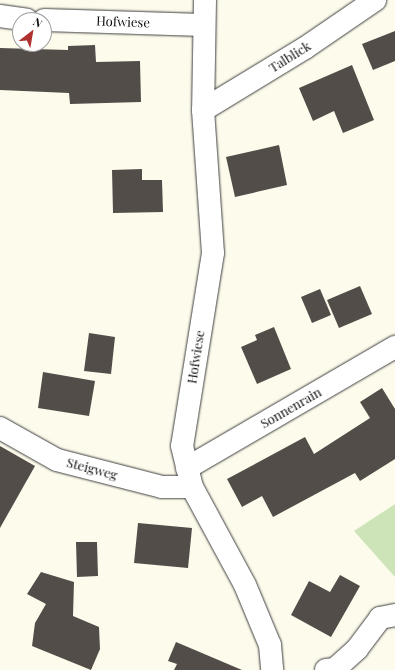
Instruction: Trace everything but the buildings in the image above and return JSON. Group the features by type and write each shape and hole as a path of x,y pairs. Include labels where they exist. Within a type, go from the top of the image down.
{"street":[{"name":"Hofwiese","path":"205,0 203,25 203,110 213,253 182,446 190,478 246,585 270,645 272,670"},
{"name":"Talblick","path":"203,110 305,48 375,0"},
{"path":"0,16 12,18"},
{"name":"Hofwiese","path":"52,20 203,25"},
{"name":"Sonnenrain","path":"190,478 395,347"},
{"name":"Steigweg","path":"0,428 57,460 162,487 190,478"},
{"path":"326,670 335,669 357,649 380,618 395,615"}],"green space":[{"path":"395,504 395,577 354,531"}]}
